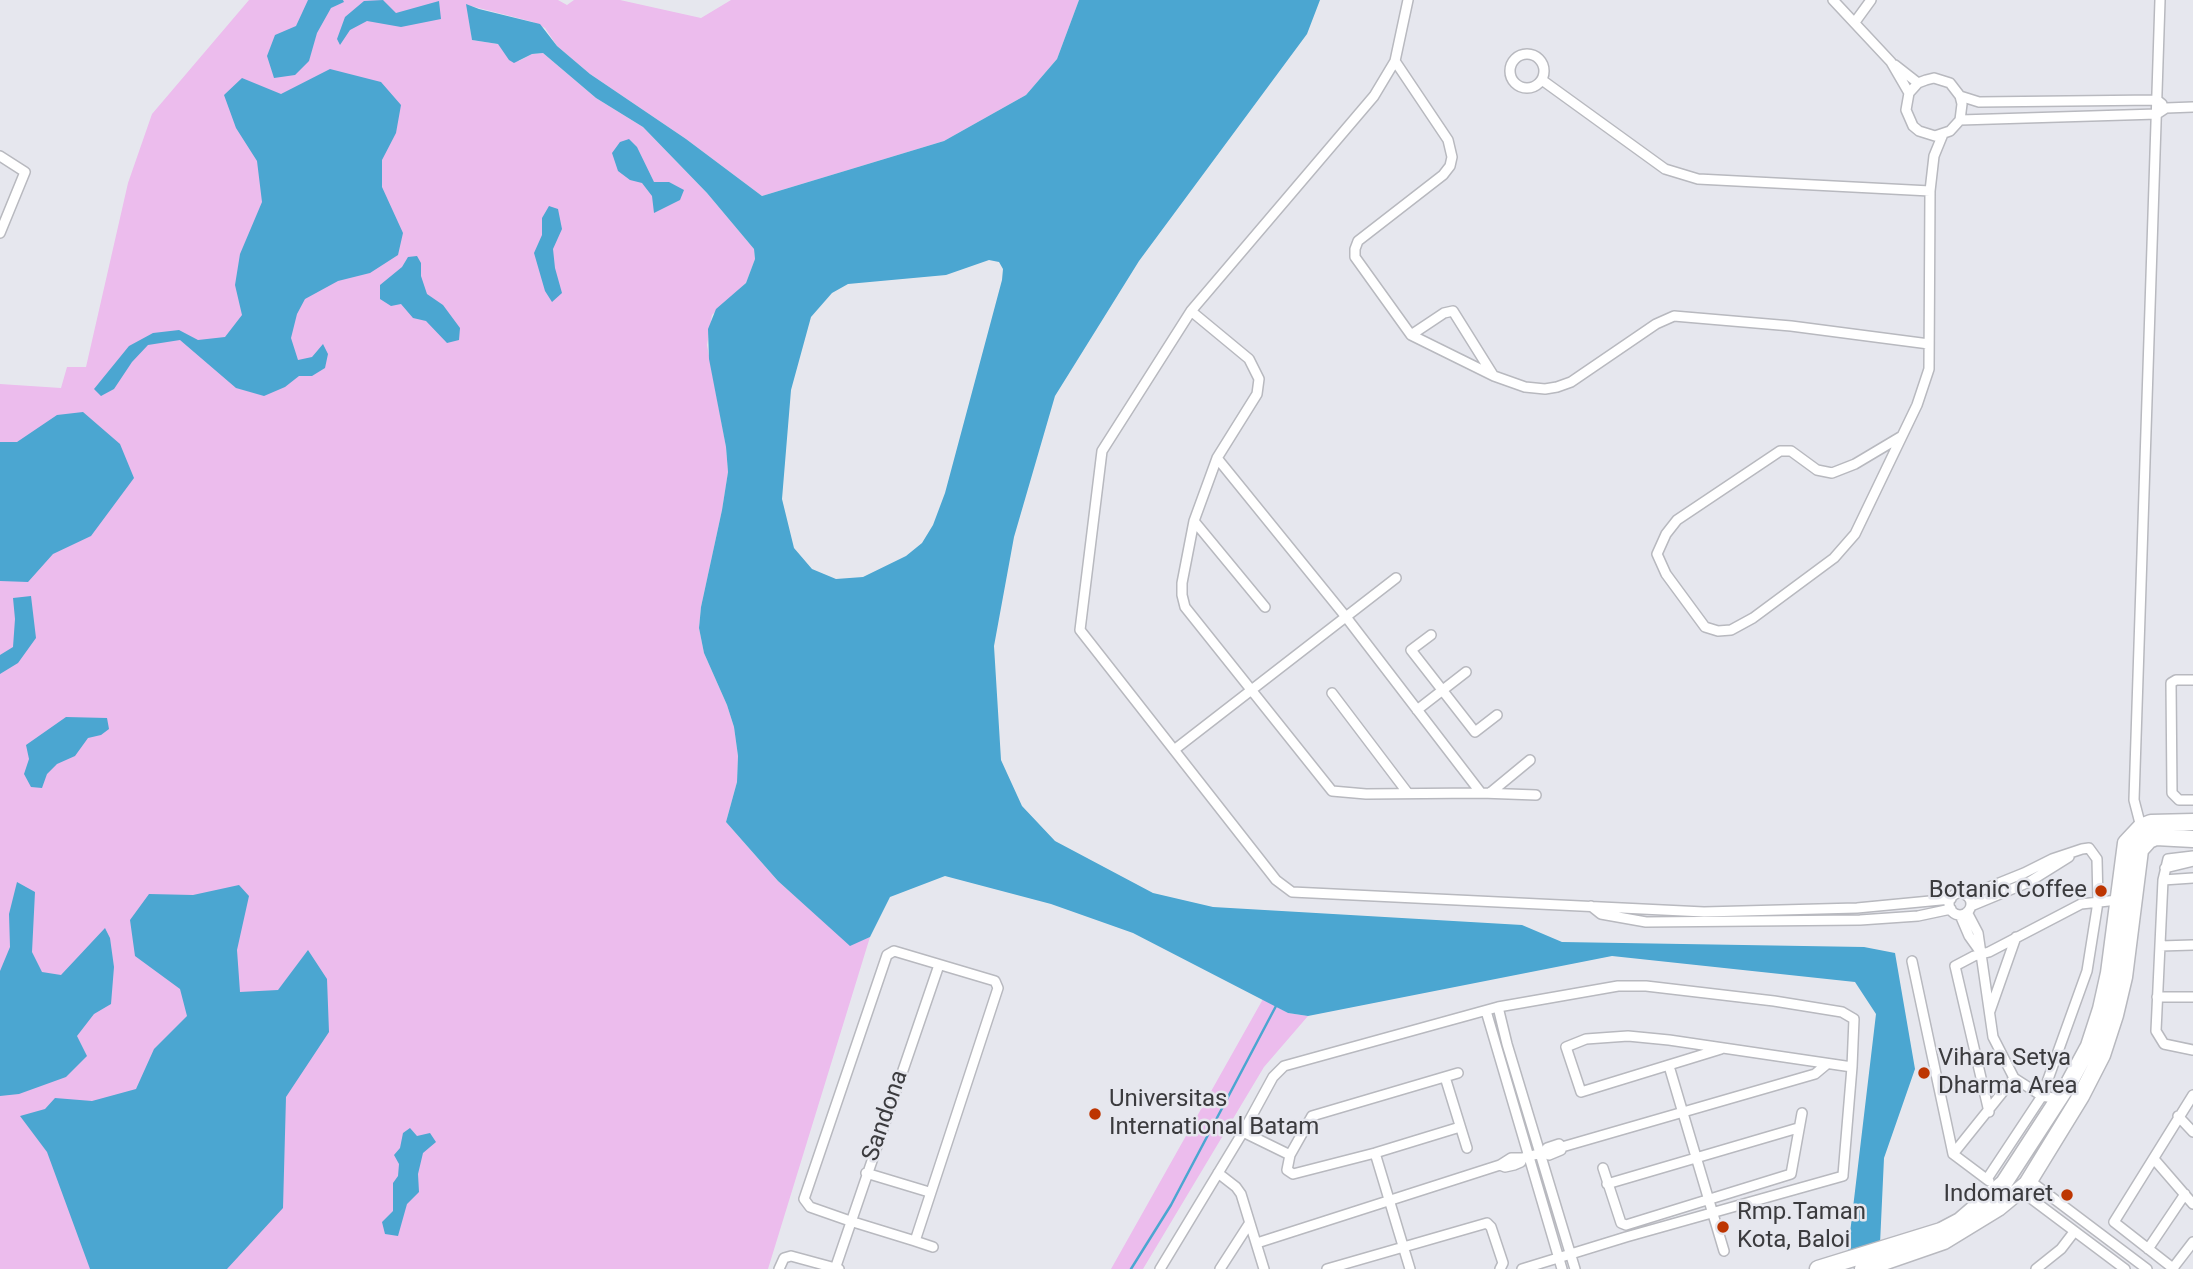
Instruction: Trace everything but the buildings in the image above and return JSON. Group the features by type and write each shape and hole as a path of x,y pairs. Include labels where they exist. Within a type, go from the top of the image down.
{"highway":[{"path":"1818,1269 1870,1262 1924,1250 1998,1208 2025,1186 2081,1096 2102,1055 2115,1016 2118,900 2126,843 2153,829 2193,822"},
{"path":"2153,829 2193,839"},
{"path":"1870,1262 1960,1222 1993,1183 2050,1097 2089,1046 2101,1009 2115,981 2140,850 2153,829"}],"street":[{"path":"1408,0 1395,61 1374,96 1191,311 1102,451 1080,630 1276,880 1292,892 1704,912 1857,908 1951,898 1960,893 1967,896 2052,859 2089,848 2097,859 2098,902 2087,971 2050,1097 2014,1078 1993,1037 1982,954 1969,936 1967,896"},
{"path":"1833,0 1891,62 1918,83"},
{"path":"1855,22 1871,0"},
{"path":"2153,829 2134,800 2160,0"},
{"path":"1395,61 1448,140 1452,157 1450,166 1443,175 1358,241 1355,257 1411,335 1494,376 1525,387 1557,387 1571,382 1656,324 1674,316 1791,326 1929,344"},
{"path":"1891,62 1909,93"},
{"path":"1934,78 1942,80 1956,89 1960,96 1960,120 1950,131 1943,134 1927,135 1919,131 1908,118 1906,101 1909,93 1918,83 1934,78"},
{"path":"1542,80 1665,169 1698,179 1930,191"},
{"path":"1960,96 1979,102 2157,100 2166,108"},
{"path":"2053,101 2053,116"},
{"path":"1960,120 2157,114 2166,108 2193,107"},
{"path":"1902,436 1855,464 1832,473 1817,470 1791,451 1780,451 1678,520 1666,534 1657,554 1666,574 1704,627 1718,631 1731,630 1753,618 1834,558 1855,534 1917,405 1929,369 1930,191 1934,156 1943,134"},
{"path":"1927,135 1934,156"},
{"path":"0,156 25,172 0,233"},
{"path":"1191,311 1249,359 1259,379 1257,394 1217,458 1194,521 1182,583 1185,607 1332,791 1366,794 1407,792 1536,795"},
{"path":"1411,335 1444,313 1452,312 1494,376"},
{"path":"1217,458 1485,793"},
{"path":"1194,521 1265,607"},
{"path":"1174,750 1396,578"},
{"path":"1430,635 1411,650 1475,732 1497,715"},
{"path":"1417,710 1466,672"},
{"path":"2193,680 2176,680 2171,683 2172,793 2179,800 2193,800"},
{"path":"1332,693 1407,792"},
{"path":"1485,793 1530,760"},
{"path":"1591,906 1601,914 1646,922 1860,920 1919,916 1951,909 1966,911 2029,882 2082,849"},
{"path":"2191,1052 2164,1044 2156,1031 2165,868 2171,858 2193,859"},
{"path":"2163,880 2193,878"},
{"path":"1951,898 1951,909"},
{"path":"1989,1112 1955,966 2081,904 2118,900"},
{"path":"1989,1016 2016,937"},
{"path":"2160,946 2193,946"},
{"path":"915,1241 998,988 995,981 894,951 887,955 804,1199 810,1207 933,1247"},
{"path":"1912,961 1953,1154 1993,1183"},
{"name":"Sandona","path":"836,1269 866,1173 939,965"},
{"path":"1160,1269 1273,1077 1284,1066 1498,1007 1618,986 1646,986 1842,1012 1854,1019 1853,1067 1843,1175 1522,1269"},
{"path":"2157,997 2193,997"},
{"path":"1498,1007 1518,1082 1543,1152 1575,1269"},
{"path":"1486,1011 1526,1157 1562,1269"},
{"path":"1721,1049 1581,1092 1566,1047 1586,1040 1628,1036 1853,1067"},
{"path":"1257,1243 1500,1165 1511,1158 1543,1152 1549,1155 1562,1147 1815,1074 1827,1064"},
{"path":"1669,1066 1724,1251"},
{"path":"1458,1073 1312,1116 1290,1155 1287,1170 1293,1174 1376,1153 1460,1127"},
{"path":"1445,1077 1467,1148"},
{"path":"1953,1154 2014,1078"},
{"path":"1507,1085 1518,1082"},
{"path":"2193,1095 2115,1222 2173,1268 2193,1242"},
{"path":"1603,1168 1621,1223 1626,1225 1791,1174 1802,1113"},
{"path":"2178,1116 2193,1132"},
{"path":"1607,1184 1798,1128"},
{"path":"1243,1132 1290,1155"},
{"path":"1376,1153 1410,1269"},
{"path":"2154,1159 2193,1204"},
{"path":"1218,1172 1241,1194 1264,1269"},
{"path":"866,1173 929,1192"},
{"path":"2025,1186 2074,1232 2125,1269"},
{"path":"2025,1186 2147,1269"},
{"path":"2148,1249 2185,1194"},
{"path":"1327,1269 1487,1223 1491,1227 1503,1263 1500,1269"},
{"path":"1220,1269 1249,1224"},
{"path":"2036,1269 2061,1249 2074,1232"},
{"path":"779,1269 784,1258 791,1256 836,1269"}],"shaded area":[{"path":"249,0 558,0 567,5 574,0 620,0 701,18 731,0 1079,0 1057,59 1026,95 944,141 762,196 686,139 590,74 557,46 545,28 533,22 467,5 472,40 498,44 519,61 532,54 543,53 596,98 643,127 707,193 754,249 755,259 746,283 712,315 707,345 726,447 728,472 699,628 704,653 734,727 738,756 737,782 726,822 778,881 850,945 870,937 768,1269 0,1269 0,384 61,388 67,367 86,367 128,183 152,114"},
{"path":"1263,999 1288,1013 1308,1016 1264,1067 1143,1269 1111,1269"}],"water":[{"path":"308,0 344,2 331,8 317,33 309,61 295,75 274,78 267,56 275,35 296,26"},
{"path":"383,0 396,13 439,1 441,19 401,27 367,21 350,30 340,45 337,39 345,17 364,1"},
{"path":"1079,0 1320,0 1307,34 1139,261 1055,396 1014,537 994,646 1001,760 1022,806 1055,841 1153,893 1213,907 1522,925 1562,942 1864,947 1895,953 1915,1069 1884,1158 1880,1244 1848,1250 1876,1014 1855,982 1612,956 1308,1016 1288,1013 1133,933 1051,904 945,876 890,897 870,937 850,946 778,881 726,822 737,782 738,756 734,727 704,653 699,628 728,472 726,447 709,359 708,329 716,309 746,283 755,259 754,249 707,193 643,127 596,98 543,53 532,54 514,63 498,44 472,40 466,4 540,24 557,46 590,74 686,139 762,196 944,141 1026,95 1057,59","holes":["989,260 999,262 1003,269 1002,280 945,493 933,525 922,543 906,556 863,577 836,579 812,569 794,548 782,499 791,390 811,317 832,293 848,284 946,275"]},
{"path":"330,69 381,82 401,105 396,133 382,160 382,187 403,233 398,255 370,273 338,281 305,299 297,314 291,338 298,360 312,357 323,344 328,354 325,368 312,376 299,376 285,387 264,396 236,388 180,340 148,345 132,362 114,389 101,396 94,389 129,346 153,333 179,330 198,340 225,337 242,315 235,285 240,254 262,202 257,161 236,128 224,95 242,78 281,94"},
{"path":"629,139 637,147 654,182 669,182 684,190 680,200 654,213 652,196 642,183 630,180 618,171 612,153 620,142"},
{"path":"549,206 558,209 562,229 553,249 562,293 552,302 545,291 534,253 542,235 542,218"},
{"path":"417,256 427,294 443,305 460,328 459,340 447,343 426,321 413,318 401,304 391,306 380,299 380,285 402,267 408,257"},
{"path":"83,412 120,444 134,478 91,536 53,554 28,582 0,581 0,442 17,442 57,415"},
{"path":"31,596 36,638 18,663 0,674 0,655 13,647 13,598"},
{"path":"66,717 107,718 109,729 101,735 88,738 75,756 57,764 47,774 42,788 31,787 24,774 29,759 26,745"},
{"path":"17,882 35,892 32,952 42,972 61,975 105,928 110,938 114,967 111,1004 94,1014 77,1036 87,1056 66,1077 19,1094 0,1096 0,971 10,947 9,914"},
{"path":"239,885 249,896 237,950 240,992 278,990 308,950 327,979 329,1032 286,1097 283,1208 227,1269 90,1269 47,1152 20,1116 45,1109 55,1098 92,1101 136,1089 154,1049 187,1016 180,989 135,956 130,920 149,894 193,895"},
{"path":"410,1128 417,1136 430,1133 436,1142 423,1153 418,1174 419,1192 407,1204 398,1236 385,1234 382,1222 393,1211 393,1183 398,1176 399,1164 394,1155 400,1148 403,1133"}],"waterway":[{"path":"1131,1269 1171,1205 1276,1006"}],"place":[{"name":"Botanic Coffee","path":"2101,891"},
{"name":"Vihara Setya Dharma Area","path":"1924,1073"},
{"name":"Universitas International Batam","path":"1095,1114"},
{"name":"Indomaret","path":"2067,1195"},
{"name":"Rmp.Taman Kota, Baloi","path":"1723,1227"}]}
